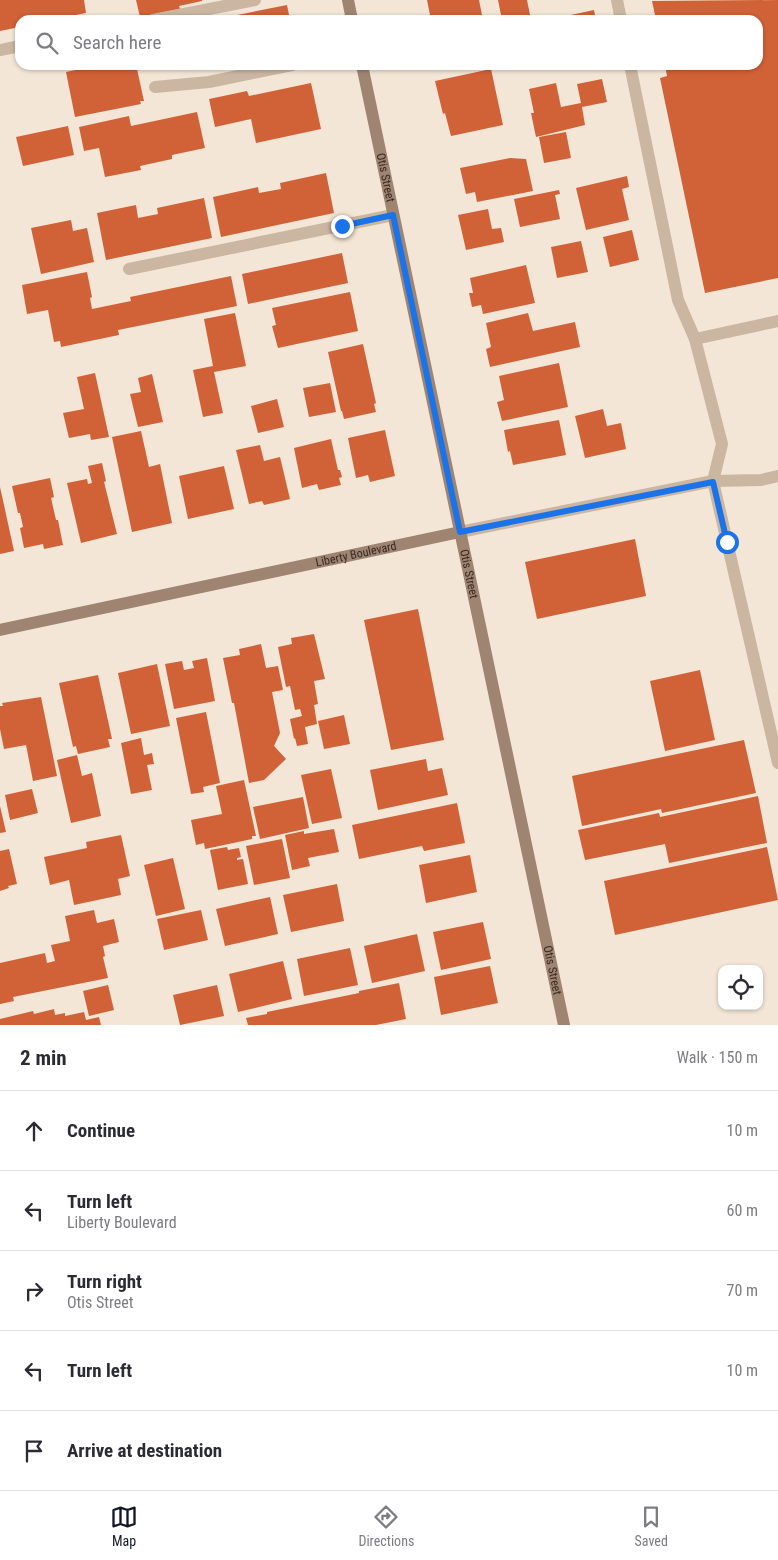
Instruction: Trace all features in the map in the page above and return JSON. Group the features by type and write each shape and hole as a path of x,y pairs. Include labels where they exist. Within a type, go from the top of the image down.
{"main road":[{"path":"348,0 351,15"},
{"name":"Otis Street","path":"363,70 564,1025"},
{"name":"Liberty Boulevard","path":"0,630 460,532"}],"street":[{"path":"178,15 255,0"},
{"path":"617,0 620,15"},
{"path":"0,50 15,47"},
{"path":"155,87 209,82 268,70"},
{"path":"631,70 678,300 695,338 722,444 713,482 778,763"},
{"path":"130,269 393,215"},
{"path":"695,338 778,321"},
{"name":"Liberty Boulevard","path":"460,532 713,482 761,480 778,476"}],"building":[{"path":"0,0 84,0 86,13 76,15 15,15 15,28 0,31"},
{"path":"136,0 202,0 179,6 180,9 150,15 140,15"},
{"path":"427,0 479,0 482,15 430,15"},
{"path":"498,0 527,0 530,15 501,15"},
{"path":"778,0 778,278 705,293 660,78 667,76 666,70 763,70 763,15 655,15 652,1"},
{"path":"287,5 289,15 237,15"},
{"path":"594,10 595,15 571,15"},
{"path":"76,70 137,70 144,101 140,101 141,104 75,117 66,72"},
{"path":"491,70 503,125 451,136 445,113 443,114 435,81"},
{"path":"602,79 607,102 582,107 585,125 536,137 529,89 556,83 561,107 581,103 577,84"},
{"path":"311,83 321,129 256,143 251,119 215,127 209,99 247,91 249,96"},
{"path":"197,112 205,148 172,155 172,159 140,166 141,170 105,177 99,148 84,151 79,127 129,116 131,126"},
{"path":"68,126 74,155 23,166 16,137"},
{"path":"566,132 571,158 544,163 539,137"},
{"path":"510,158 526,159 533,191 477,202 475,192 466,194 460,168"},
{"path":"326,173 334,213 221,237 213,197 258,187 259,193 281,189 280,183"},
{"path":"627,176 629,187 622,189 629,220 586,230 576,188"},
{"path":"559,190 560,194 555,195 560,219 520,227 514,199"},
{"path":"204,198 212,238 106,260 97,213 136,205 138,218 158,214 157,208"},
{"path":"488,209 492,229 501,228 504,242 466,250 458,215"},
{"path":"71,220 73,231 87,228 94,262 41,274 31,228"},
{"path":"632,230 639,260 610,267 603,237"},
{"path":"581,241 588,272 557,278 551,247"},
{"path":"342,253 348,283 248,304 242,274"},
{"path":"526,265 535,303 483,314 481,305 472,307 469,293 473,293 470,278"},
{"path":"87,272 92,297 90,298 92,309 131,301 130,297 231,276 237,306 118,330 119,335 61,347 60,341 54,342 48,310 27,314 22,285"},
{"path":"350,292 358,331 278,348 272,326 276,325 272,308"},
{"path":"235,313 246,366 214,372 223,413 203,417 193,370 213,366 204,319"},
{"path":"528,313 533,331 575,322 580,347 490,367 486,349 491,347 486,323"},
{"path":"363,344 376,403 374,404 376,412 344,419 328,352"},
{"path":"559,363 568,407 502,421 497,402 504,400 499,376"},
{"path":"95,373 109,437 91,440 90,434 69,438 63,413 84,409 77,377"},
{"path":"152,374 163,422 138,427 130,394 141,392 138,378"},
{"path":"330,383 336,412 309,417 303,388"},
{"path":"277,399 284,427 258,433 251,406"},
{"path":"603,409 607,426 621,423 626,449 585,458 575,416"},
{"path":"559,420 566,455 513,465 510,451 508,452 504,430"},
{"path":"385,430 395,476 370,482 368,475 356,478 348,438"},
{"path":"141,431 149,467 160,464 172,523 132,532 112,437"},
{"path":"331,439 338,470 340,470 342,477 339,478 341,485 319,490 317,484 302,488 294,448"},
{"path":"260,445 264,461 280,457 290,499 264,505 262,501 249,504 236,450"},
{"path":"102,463 106,481 104,482 117,534 81,543 67,483 87,479 88,484 92,483 88,466"},
{"path":"224,466 234,509 188,519 179,476"},
{"path":"50,478 54,497 51,498 63,545 44,549 43,544 24,548 20,528 23,527 12,486"},
{"path":"0,487 14,551 0,554"},
{"path":"635,539 646,596 537,619 525,562"},
{"path":"418,609 444,740 391,750 364,620"},
{"path":"314,634 325,679 314,681 318,704 314,705 317,724 305,727 308,744 297,746 290,719 302,716 300,709 295,710 290,686 286,687 278,647 292,644 291,638"},
{"path":"261,644 266,668 278,666 283,690 272,692 280,733 274,746 286,759 264,780 249,783 234,703 232,703 223,658 240,655 239,649"},
{"path":"207,658 215,701 174,709 165,664 182,661 184,670 194,668 192,661"},
{"path":"157,664 170,726 131,734 118,673"},
{"path":"700,670 715,740 665,751 650,681"},
{"path":"98,675 112,739 108,739 110,747 78,754 76,746 73,747 59,683"},
{"path":"41,697 57,776 33,781 26,745 4,749 0,729 0,706 3,706 2,703"},
{"path":"206,712 220,783 203,787 204,792 191,794 176,718"},
{"path":"344,715 350,744 324,749 318,721"},
{"path":"141,738 144,755 152,753 154,764 147,765 152,790 131,794 121,743"},
{"path":"744,740 756,793 662,813 661,809 582,826 572,776"},
{"path":"77,755 82,776 92,773 101,816 71,823 57,760"},
{"path":"426,759 428,771 442,768 448,795 378,810 370,770"},
{"path":"331,769 342,818 312,824 301,775"},
{"path":"244,780 256,836 252,836 252,839 205,849 204,843 196,845 191,820 222,814 216,786"},
{"path":"32,789 38,813 10,820 5,795"},
{"path":"758,796 767,843 669,863 665,844 585,860 578,830 659,813 660,817"},
{"path":"303,797 309,828 260,839 253,807"},
{"path":"457,803 465,843 424,851 422,846 359,859 352,825"},
{"path":"0,806 6,832 0,833"},
{"path":"334,829 339,852 308,858 310,866 292,870 285,835 304,831 304,834"},
{"path":"121,835 130,876 118,879 121,895 74,905 69,880 50,885 44,857 87,848 86,842"},
{"path":"282,839 290,878 254,885 246,846"},
{"path":"227,847 228,850 239,848 241,857 237,858 237,860 243,859 248,884 218,890 210,850"},
{"path":"767,847 778,900 615,935 604,881"},
{"path":"9,849 17,884 8,886 9,888 0,891 0,851"},
{"path":"470,855 477,892 426,903 419,865"},
{"path":"173,858 185,909 156,916 144,865"},
{"path":"337,884 344,921 291,932 283,895"},
{"path":"270,897 278,934 225,946 216,909"},
{"path":"94,910 97,923 114,919 119,942 103,946 105,956 103,957 108,978 13,997 14,1001 0,1004 0,963 45,953 47,963 55,961 51,945 70,941 65,916"},
{"path":"201,910 208,940 164,950 157,919"},
{"path":"483,922 491,959 441,970 433,932"},
{"path":"417,934 425,971 372,983 364,946"},
{"path":"350,948 358,985 304,996 297,959"},
{"path":"283,961 292,999 238,1012 229,974"},
{"path":"490,966 498,1003 441,1015 434,977"},
{"path":"399,983 406,1019 376,1025 248,1025 246,1018 267,1014 267,1012"},
{"path":"108,985 114,1010 89,1016 83,991"},
{"path":"217,985 224,1016 180,1025 173,995"},
{"path":"54,1009 55,1015 65,1013 65,1016 84,1012 86,1020 99,1017 101,1025 0,1025 0,1019 33,1011 34,1014"}],"route":[{"path":"342,226 393,215 460,532 713,482 727,542"}]}
